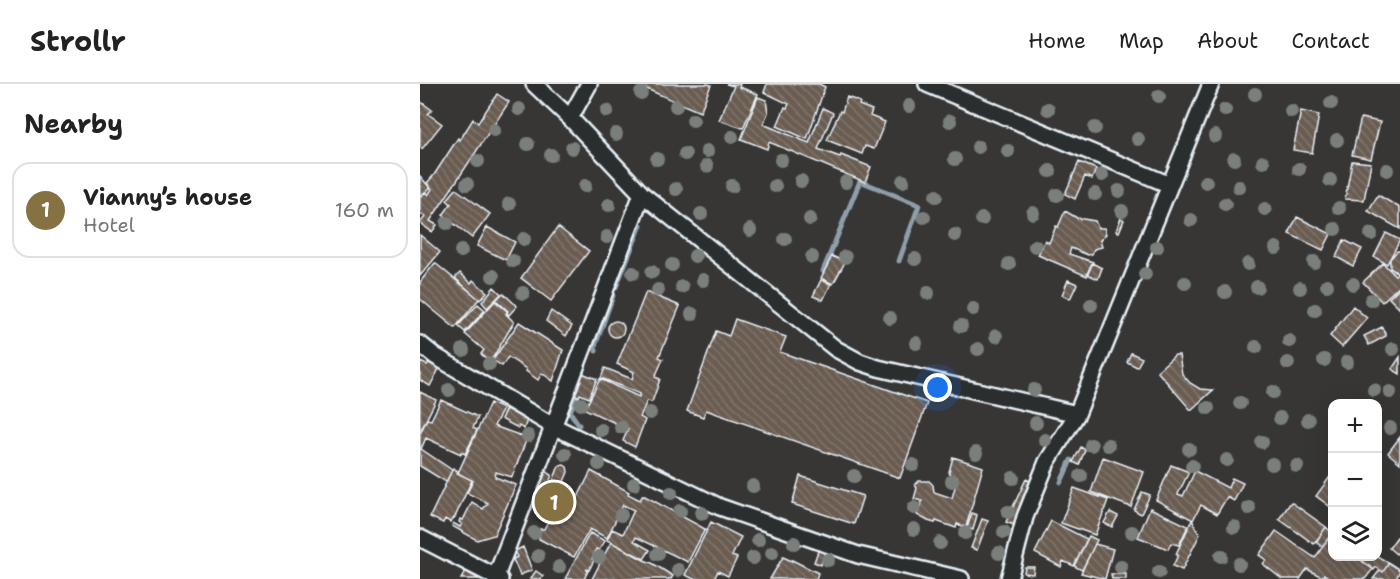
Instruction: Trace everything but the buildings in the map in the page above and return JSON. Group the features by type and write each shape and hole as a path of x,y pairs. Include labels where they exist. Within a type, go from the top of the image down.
{"street":[{"path":"534,84 570,118 642,194 836,349 860,362 1077,414"},
{"path":"570,118 589,84"},
{"path":"927,84 1170,185"},
{"path":"1008,579 1025,517 1047,462 1077,414 1211,84"},
{"path":"420,538 497,578 642,194"},
{"path":"420,344 435,356 553,426 720,507 858,555 961,579"}],"waterway":[{"path":"823,271 860,181 919,205 899,261"},
{"path":"616,287 641,225"},
{"path":"596,351 595,346 613,296"},
{"path":"576,396 570,412 579,425"},
{"path":"1061,482 1071,460"}],"place":[{"name":"Vianny’s house","path":"554,502"}]}
